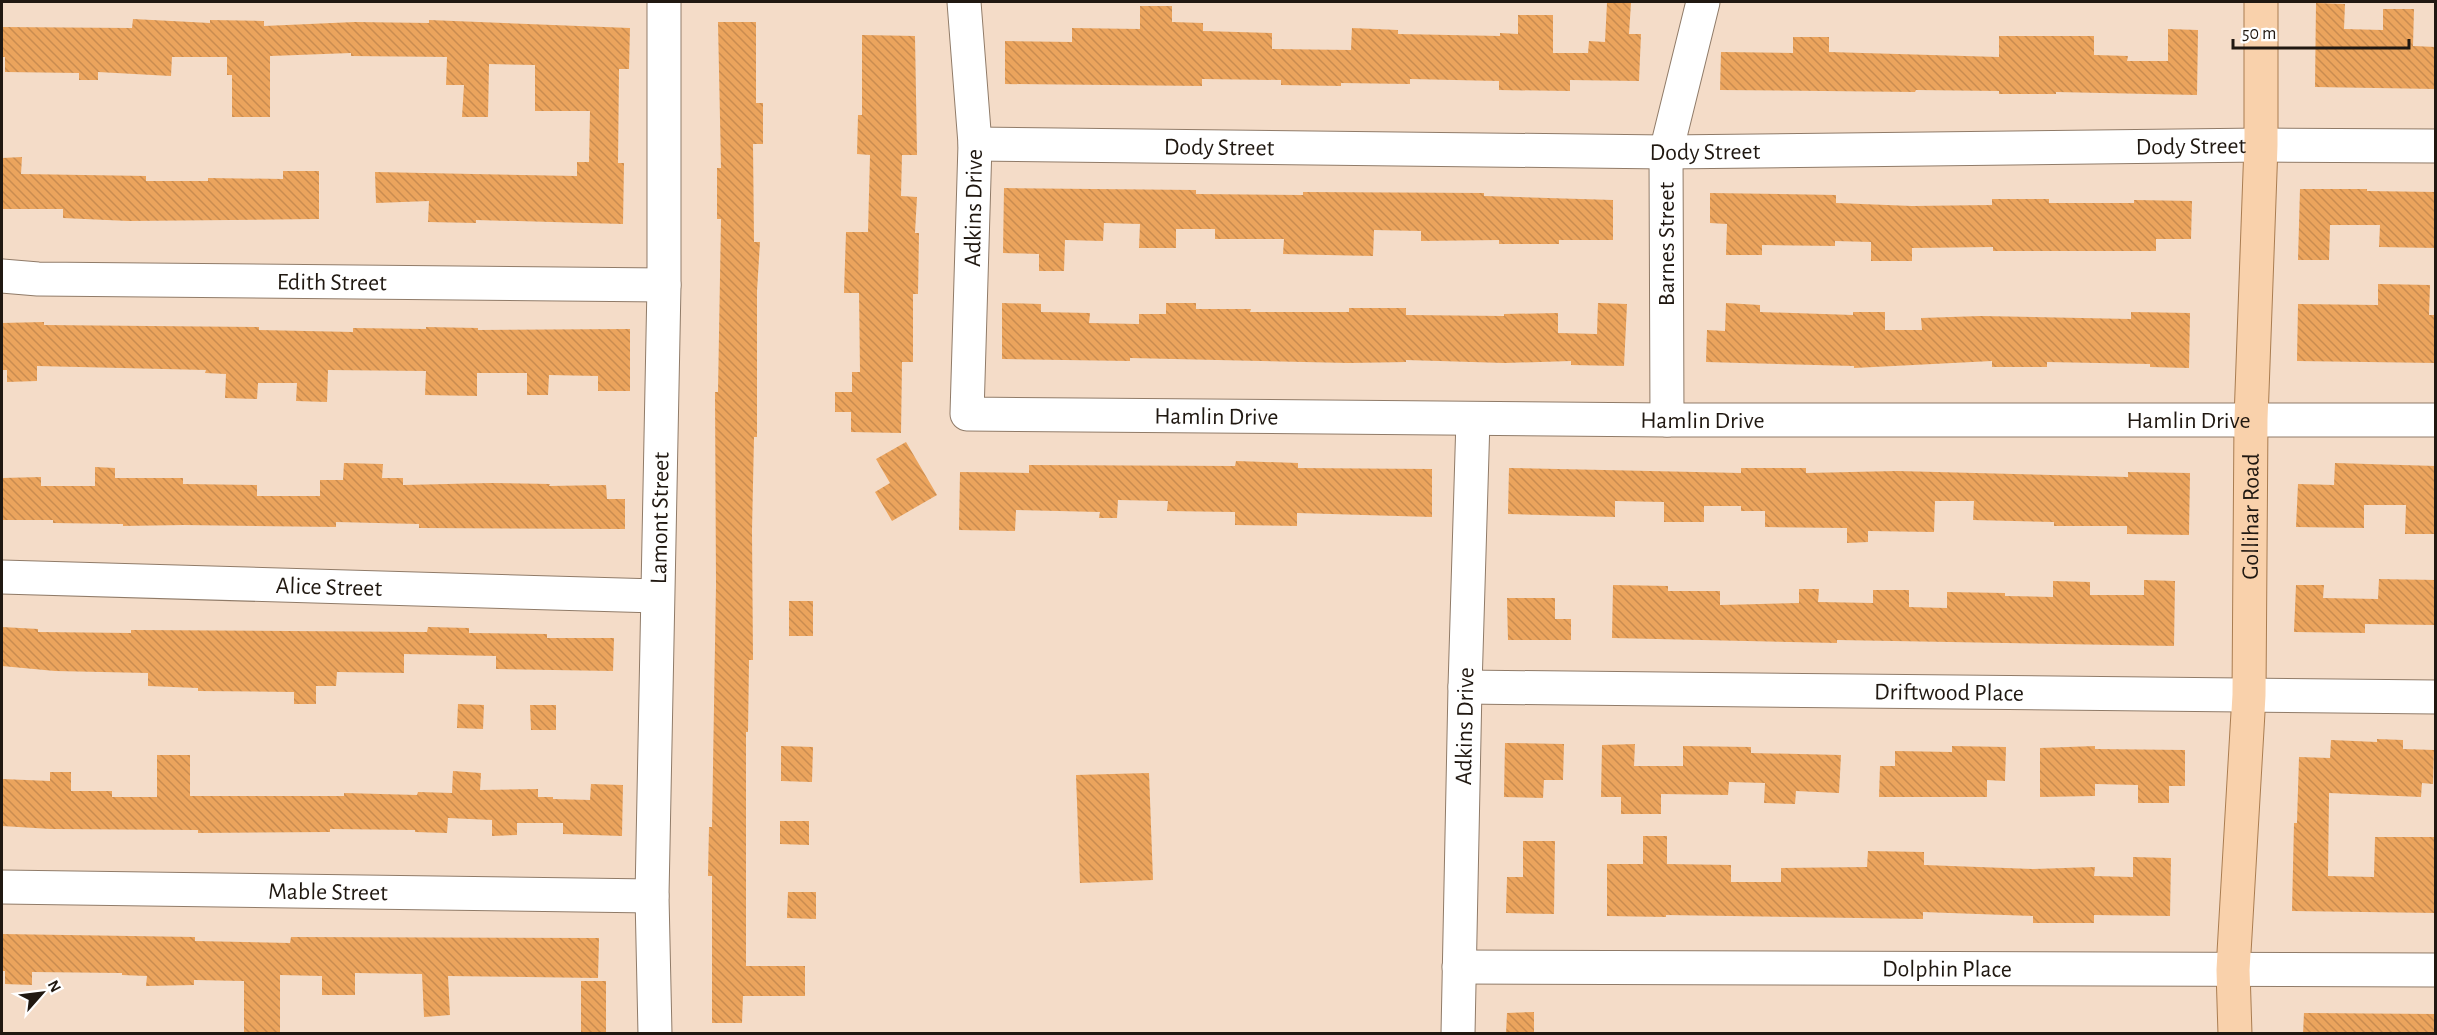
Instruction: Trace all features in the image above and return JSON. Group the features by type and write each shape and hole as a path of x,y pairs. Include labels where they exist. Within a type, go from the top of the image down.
{"main road":[{"name":"Gollihar Road","path":"2235,1034 2234,970 2249,695 2250,419 2262,145 2262,2"}],"street":[{"name":"Lamont Street","path":"655,1034 652,896 664,285 664,2"},
{"name":"Adkins Drive","path":"964,2 975,144 967,414"},
{"name":"Barnes Street","path":"1667,420 1666,152 1702,2"},
{"name":"Dody Street","path":"975,144 1666,152 2262,145 2436,146"},
{"name":"Edith Street","path":"2,276 38,279 664,285"},
{"name":"Hamlin Drive","path":"967,414 1667,420 2436,420"},
{"name":"Adkins Drive","path":"1458,1034 1473,419"},
{"name":"Alice Street","path":"2,577 657,596"},
{"name":"Driftwood Place","path":"1465,687 2436,697"},
{"name":"Mable Street","path":"2,887 652,896"},
{"name":"Dolphin Place","path":"1459,967 2436,970"}],"building":[{"path":"1607,3 1631,3 1629,34 1641,34 1639,81 1570,80 1570,91 1499,90 1499,81 1410,79 1410,84 1341,83 1341,86 1281,85 1281,80 1202,79 1202,86 1005,84 1005,41 1072,42 1072,28 1140,29 1140,6 1172,6 1172,22 1203,23 1203,31 1272,33 1272,49 1351,50 1352,28 1398,30 1398,34 1500,36 1500,33 1518,34 1518,15 1553,15 1553,53 1588,53 1589,41 1605,42"},
{"path":"2316,3 2345,4 2344,29 2383,30 2383,9 2414,9 2413,46 2436,47 2436,89 2315,87"},
{"path":"133,19 210,23 210,20 264,21 264,26 355,22 429,23 429,20 630,28 629,69 619,69 618,163 624,163 623,224 476,220 476,223 428,222 429,201 376,203 375,172 577,176 577,162 589,162 590,111 535,111 535,65 489,64 488,117 462,117 464,85 446,85 447,57 351,56 351,53 270,56 270,117 232,117 232,75 227,75 227,57 172,57 171,76 98,72 98,80 79,80 79,73 5,72 5,57 2,57 2,27 132,28"},
{"path":"718,22 756,22 756,103 763,103 763,144 753,144 754,242 760,242 757,291 757,437 754,437 752,531 753,660 749,660 748,732 746,732 746,966 805,966 805,996 743,996 742,1023 712,1023 712,876 708,876 709,827 712,827 716,585 715,392 718,392 721,219 717,219 717,168 721,168"},
{"path":"2168,29 2198,30 2197,95 2056,92 2056,94 1999,94 1999,91 1916,90 1915,92 1720,90 1721,52 1793,53 1793,37 1829,37 1829,52 1999,57 1999,36 2094,36 2094,55 2128,56 2127,61 2168,61"},
{"path":"862,35 915,36 917,155 902,155 901,196 917,197 915,233 919,233 918,294 913,294 913,362 902,362 901,433 851,432 851,412 835,412 835,392 852,392 852,372 860,372 859,293 844,293 846,232 868,232 870,155 857,154 858,115 862,115"},
{"path":"22,157 21,174 146,176 146,181 208,181 208,178 283,179 283,171 319,171 319,219 129,221 63,218 63,209 2,209 2,158"},
{"path":"1004,188 1196,190 1196,194 1484,193 1484,196 1613,200 1613,240 1559,240 1559,244 1499,244 1499,240 1421,241 1421,231 1374,230 1373,256 1283,254 1284,239 1215,239 1215,229 1176,229 1176,248 1139,248 1140,224 1104,223 1103,241 1065,240 1064,271 1039,271 1039,254 1003,253"},
{"path":"2300,189 2436,192 2436,248 2379,247 2380,225 2330,225 2329,260 2298,260"},
{"path":"1710,193 1836,195 1836,203 1912,206 1992,205 1992,199 2049,199 2049,203 2134,203 2134,200 2192,201 2191,239 2156,239 2156,251 1993,251 1993,247 1912,248 1912,261 1871,261 1871,242 1835,241 1835,246 1762,245 1762,255 1726,255 1727,224 1710,223"},
{"path":"2378,284 2430,285 2429,315 2436,315 2436,363 2297,361 2298,304 2378,305"},
{"path":"1002,303 1041,304 1041,312 1090,313 1089,323 1139,324 1139,314 1166,314 1166,303 1196,303 1196,309 1251,309 1250,312 1349,312 1349,308 1406,308 1406,315 1504,316 1504,314 1558,313 1558,333 1597,334 1598,303 1627,304 1624,366 1571,365 1571,361 1505,363 1406,360 1406,362 1349,363 1130,358 1130,361 1002,359"},
{"path":"1726,303 1760,305 1760,312 1853,315 1853,312 1885,312 1885,330 1922,330 1921,318 1981,316 2131,319 2131,312 2190,313 2189,368 2150,367 2150,364 2047,362 2047,367 1992,367 1992,361 1854,368 1854,366 1706,362 1707,330 1725,331"},
{"path":"44,322 44,325 259,327 259,330 353,332 353,328 426,329 426,327 478,328 478,330 630,329 630,391 598,391 598,376 549,375 548,395 527,395 527,373 477,373 477,396 425,395 426,371 328,370 327,402 296,401 297,383 258,383 257,399 225,398 226,374 205,373 206,370 37,366 37,381 7,382 7,370 2,370 2,323"},
{"path":"906,442 937,495 892,521 875,492 890,483 876,459"},
{"path":"1236,461 1298,463 1298,468 1432,469 1432,517 1297,513 1297,526 1235,525 1235,512 1167,511 1168,501 1118,500 1117,518 1099,518 1100,512 1016,510 1015,531 959,530 960,472 1029,473 1029,465 1235,466"},
{"path":"344,463 383,464 382,478 403,478 403,485 491,483 550,484 549,486 606,485 607,499 625,499 625,529 419,528 419,524 336,522 336,527 123,526 123,524 53,523 53,520 2,520 2,478 41,477 41,486 95,486 95,467 115,468 115,478 183,478 183,484 257,485 257,496 320,496 320,480 343,480"},
{"path":"2335,463 2436,466 2436,534 2405,534 2406,505 2364,505 2364,528 2296,527 2298,484 2334,485"},
{"path":"1509,468 1741,473 1741,468 1806,468 1806,473 1897,471 2128,477 2128,472 2190,473 2189,535 2127,534 2127,526 2054,526 2054,522 1973,520 1974,501 1935,501 1934,532 1868,531 1868,542 1847,543 1847,528 1765,527 1765,511 1741,511 1741,506 1704,506 1704,522 1664,522 1664,502 1615,501 1615,517 1508,514"},
{"path":"2379,579 2436,580 2435,625 2365,624 2365,633 2294,632 2296,585 2324,585 2323,598 2378,599"},
{"path":"2144,580 2175,581 2174,646 1612,638 1613,585 1668,586 1668,591 1720,591 1720,605 1799,603 1799,589 1819,589 1818,602 1873,603 1873,590 1909,590 1909,607 1947,608 1947,592 2053,597 2053,581 2090,582 2090,595 2144,595"},
{"path":"1507,598 1555,598 1555,619 1571,619 1571,640 1508,640"},
{"path":"789,601 813,601 813,636 789,636"},
{"path":"2,627 38,629 38,632 131,633 131,630 427,632 428,627 469,628 469,633 547,634 547,638 614,638 613,671 496,669 496,656 404,654 404,673 337,672 336,686 316,686 316,704 294,704 294,692 198,691 198,688 148,686 148,673 55,671 2,666"},
{"path":"458,704 484,705 483,729 457,728"},
{"path":"530,705 556,705 556,730 531,730"},
{"path":"2377,739 2403,740 2403,749 2434,750 2433,784 2422,783 2421,797 2329,793 2328,876 2374,877 2375,837 2436,837 2436,913 2292,911 2294,823 2297,823 2299,757 2330,758 2331,740 2377,742"},
{"path":"1505,743 1564,744 1563,780 1544,780 1543,798 1504,797"},
{"path":"1635,744 1634,766 1683,766 1683,746 1751,747 1751,753 1841,755 1839,793 1796,791 1795,804 1764,803 1765,783 1729,782 1728,795 1661,794 1661,814 1621,814 1621,797 1601,797 1602,745"},
{"path":"781,746 813,747 812,782 781,781"},
{"path":"1952,746 2006,747 2005,781 1987,780 1987,797 1879,797 1880,766 1895,766 1895,751 1952,752"},
{"path":"2095,746 2095,749 2185,750 2185,786 2169,786 2169,803 2138,803 2138,785 2095,784 2095,796 2040,797 2040,748"},
{"path":"157,755 190,755 190,796 452,793 453,771 481,773 480,790 538,789 538,797 553,797 553,799 590,800 591,784 623,785 622,836 563,834 563,823 517,823 517,835 492,836 492,820 448,818 447,833 415,832 415,830 330,829 330,832 198,833 198,830 51,829 2,826 2,779 50,781 50,772 71,772 71,791 112,791 112,797 157,797"},
{"path":"1149,773 1153,880 1080,883 1076,775"},
{"path":"780,821 809,821 809,845 780,844"},
{"path":"1643,836 1667,836 1667,864 1731,865 1731,882 1781,882 1781,868 1867,867 1868,851 1924,852 1924,865 2033,869 2095,867 2094,876 2133,877 2133,857 2171,858 2170,916 2094,915 2094,923 2033,923 2033,916 1923,912 1923,919 1607,916 1607,864 1643,864"},
{"path":"1523,841 1555,841 1554,914 1506,913 1507,877 1523,877"},
{"path":"788,892 816,892 816,919 787,918"},
{"path":"2,934 195,937 195,941 290,943 291,937 599,938 598,978 448,976 450,1015 424,1017 422,974 355,973 355,995 322,995 322,976 280,975 280,1034 244,1034 244,981 194,980 194,985 146,986 147,976 122,975 122,973 32,972 32,985 5,984 5,971 2,971"},
{"path":"581,981 606,981 606,1034 581,1034"},
{"path":"1534,1012 1534,1034 1506,1034 1507,1013"},
{"path":"2304,1013 2436,1014 2436,1034 2303,1034"}]}
